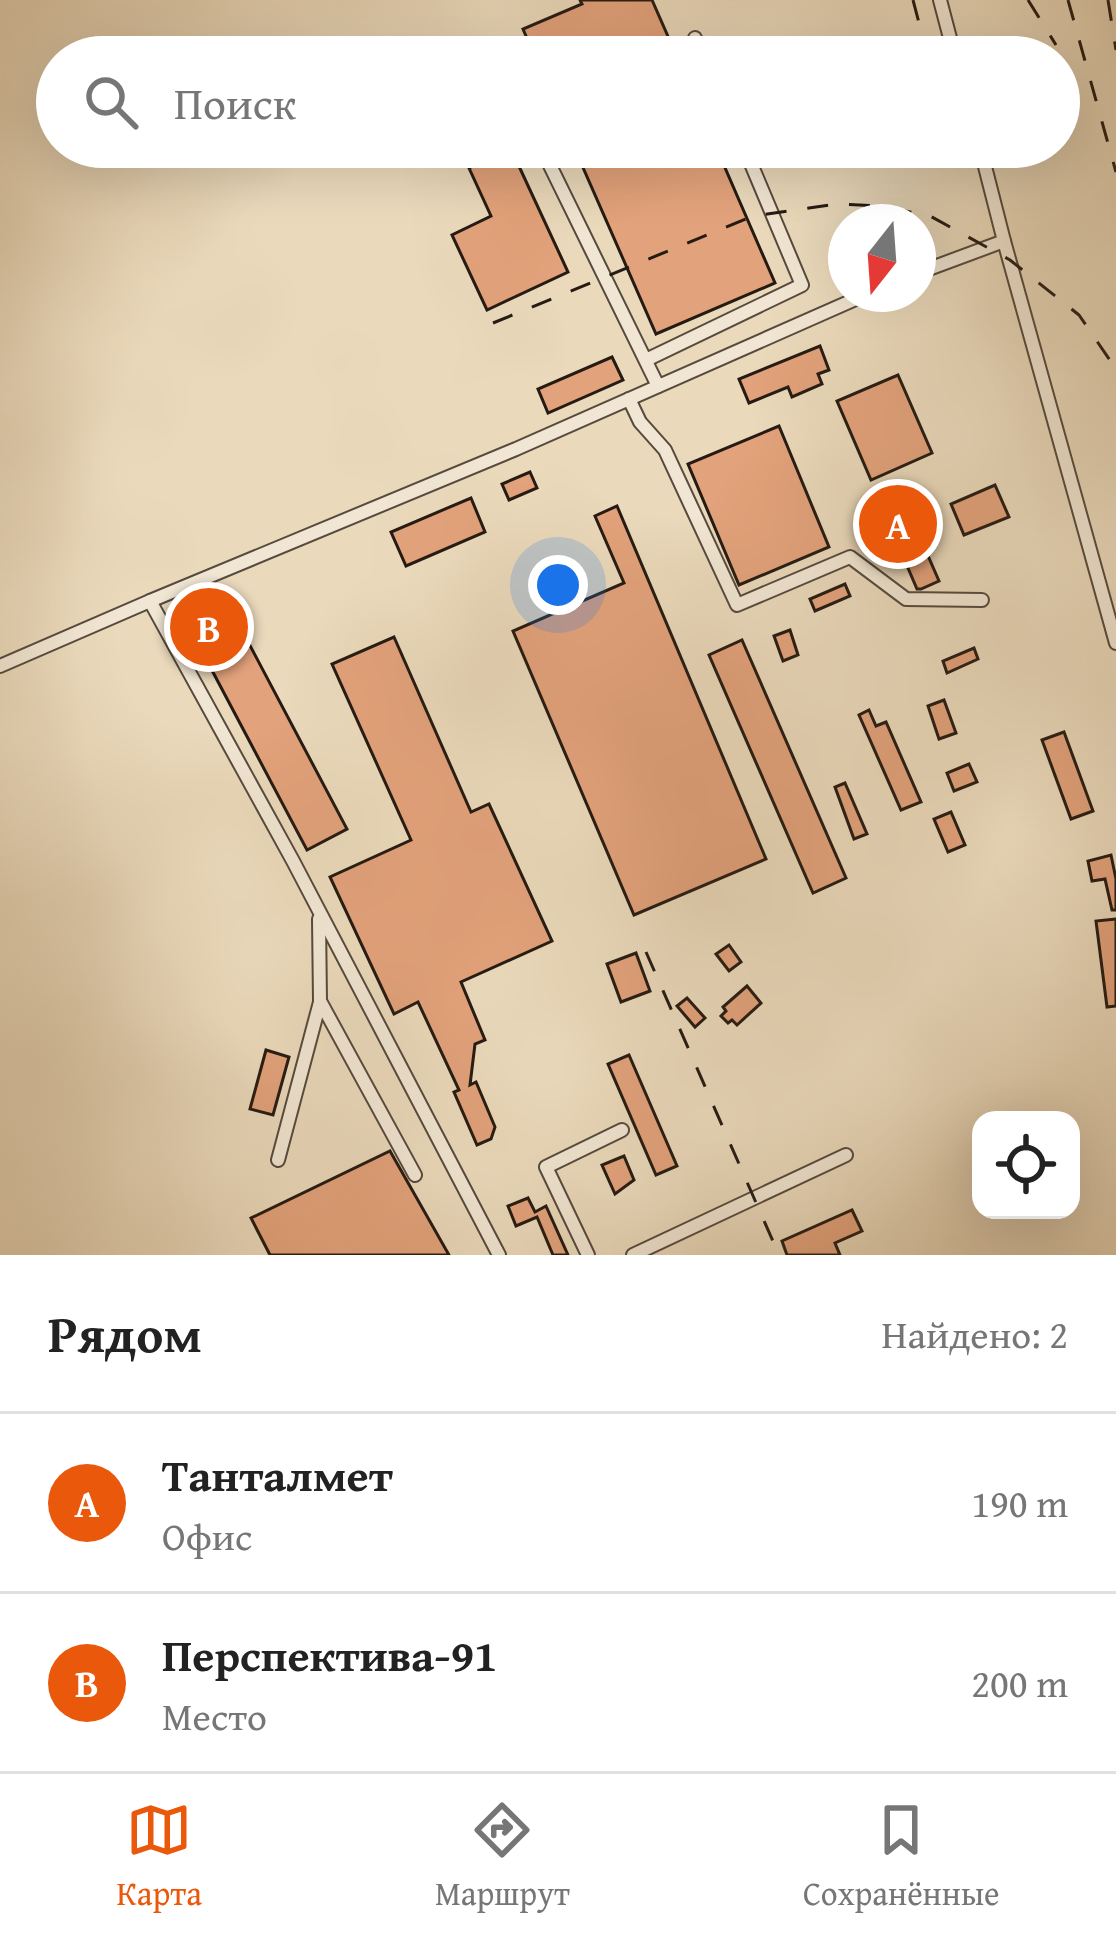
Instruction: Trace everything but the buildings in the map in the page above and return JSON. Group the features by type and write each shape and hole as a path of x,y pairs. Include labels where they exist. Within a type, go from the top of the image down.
{"street":[{"path":"940,0 949,36"},
{"path":"551,168 658,386"},
{"path":"646,361 802,285 753,168"},
{"path":"985,168 1116,643"},
{"path":"936,267 1004,242"},
{"path":"0,666 828,311"},
{"path":"629,399 640,422 665,450 737,604 850,556 906,599 982,599"},
{"path":"150,602 320,912 499,1255"},
{"path":"278,1160 320,1001 320,912"},
{"path":"320,1001 415,1175"},
{"path":"588,1255 546,1167 622,1130"},
{"path":"633,1255 846,1155"}],"railway":[{"path":"913,0 922,36"},
{"path":"1028,0 1050,36"},
{"path":"1068,0 1078,36"},
{"path":"1108,0 1116,50"},
{"path":"1080,43 1116,172"},
{"path":"959,168 961,177"},
{"path":"493,323 753,216 837,204 881,206 930,216 1010,260 1079,315 1116,369"},
{"path":"646,952 779,1255"}],"place":[{"name":"Танталмет","path":"898,524"},
{"name":"Перспектива-91","path":"209,627"}]}
